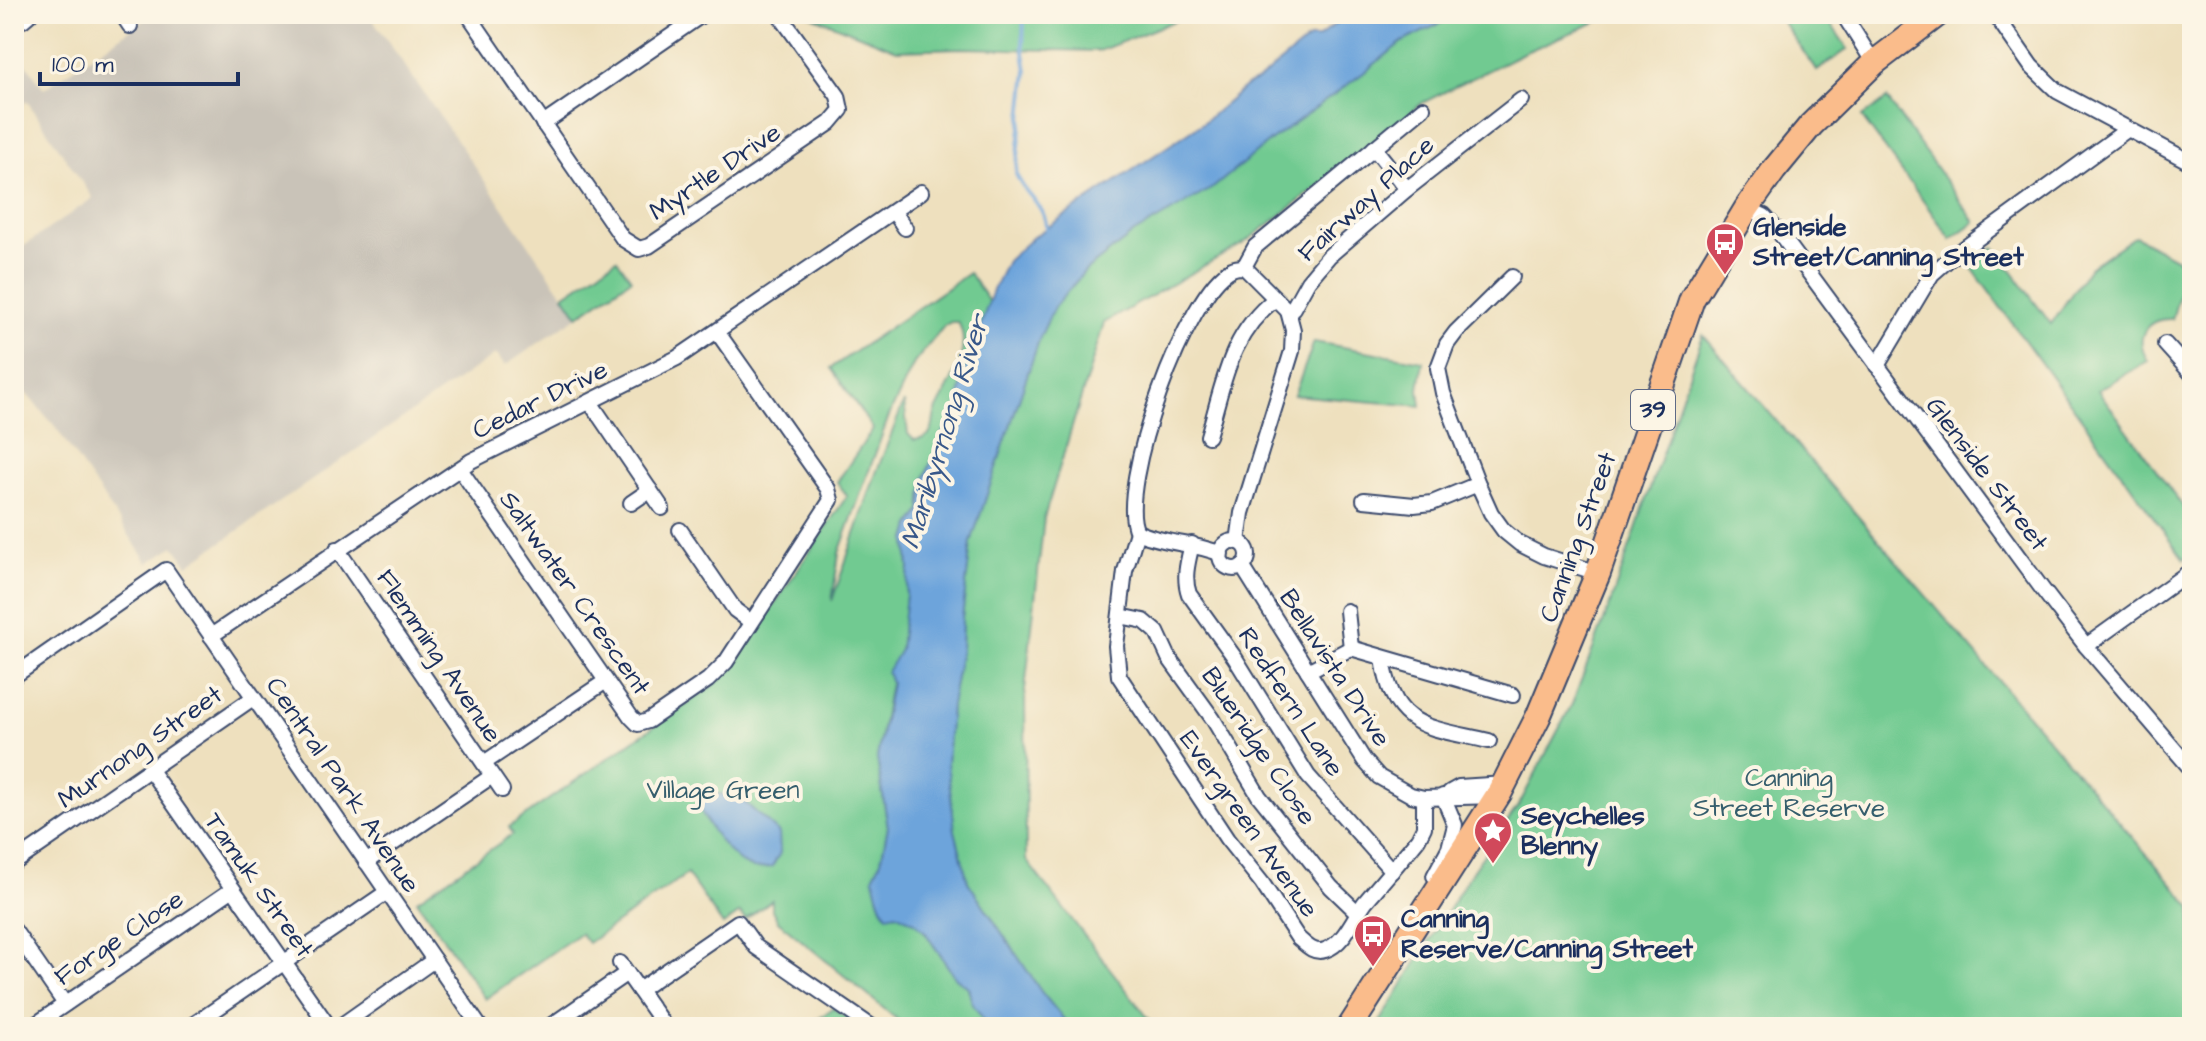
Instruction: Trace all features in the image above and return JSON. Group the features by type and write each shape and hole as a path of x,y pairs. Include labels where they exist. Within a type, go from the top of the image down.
{"main road":[{"name":"Canning Street","path":"1350,1027 1501,790 1554,682 1598,573 1692,299 1747,208 1811,125 1874,63 1938,14"}],"street":[{"path":"14,18 23,20 30,14"},
{"name":"Myrtle Drive","path":"468,14 623,239 639,249 649,246 830,123 841,110 838,96 779,14"},
{"path":"543,124 703,14"},
{"path":"1843,14 1874,63"},
{"path":"1995,15 2046,82 2192,163"},
{"name":"Fairway Place","path":"1288,311 1329,256 1407,189 1521,100"},
{"path":"1244,267 1255,247 1423,108"},
{"path":"1877,366 1932,274 2128,129"},
{"path":"1374,148 1407,189"},
{"name":"Cedar Drive","path":"211,636 460,469 677,358 718,333 921,192"},
{"name":"Glenside Street","path":"1747,208 1764,216 1779,232 2086,646 2192,770"},
{"path":"894,212 905,228"},
{"path":"1238,542 1242,513 1292,351 1293,330 1288,311 1244,267"},
{"path":"1221,554 1227,544 1238,542 1245,547 1248,555 1242,566 1234,569 1226,566 1221,554 1137,532 1132,513 1136,476 1163,383 1180,340 1200,302 1219,280 1232,269 1244,267"},
{"path":"1512,277 1456,332 1441,354 1438,368 1443,393 1478,484 1491,513 1504,531 1520,544 1544,556 1598,573"},
{"path":"1208,436 1235,345 1250,321 1275,299"},
{"name":"Saltwater Crescent","path":"460,469 638,724 648,721 708,680 726,662 831,500 828,489 718,333"},
{"path":"2165,344 2192,374"},
{"path":"590,402 662,508"},
{"path":"1364,500 1423,504 1478,484"},
{"path":"631,503 650,490"},
{"path":"680,530 735,610 751,622"},
{"name":"Evergreen Avenue","path":"1137,532 1127,563 1116,664 1126,688 1227,839 1298,938 1308,947 1327,950 1338,943 1358,913 1418,839 1424,827 1424,798"},
{"name":"Redfern Lane","path":"1192,544 1185,584 1189,594 1235,658 1308,776 1392,871"},
{"name":"Flemming Avenue","path":"337,549 502,790"},
{"name":"Bellavista Drive","path":"1242,566 1364,760 1379,777 1411,795 1424,798 1443,796 1459,787 1501,790"},
{"name":"Central Park Avenue","path":"14,676 166,570 480,1027"},
{"path":"2086,646 2192,570"},
{"path":"1347,611 1351,648"},
{"name":"Blueridge Close","path":"1120,616 1144,621 1157,632 1169,658 1213,719 1253,787 1331,887 1358,913"},
{"path":"1308,671 1351,648 1513,695"},
{"path":"1383,658 1387,683 1406,714 1417,724 1489,741"},
{"path":"366,862 606,681"},
{"name":"Murnong Street","path":"14,863 253,698"},
{"name":"Tamuk Street","path":"150,770 329,1027"},
{"path":"1403,945 1422,898 1454,835 1453,817 1443,796"},
{"name":"Forge Close","path":"32,1027 233,889"},
{"path":"190,1027 387,892"},
{"path":"639,990 738,922 756,947 872,1027"},
{"path":"14,930 65,1004"},
{"path":"339,1027 434,960"},
{"path":"549,1027 624,968 665,1027"}],"shaded area":[{"path":"153,14 369,14 578,316 505,366 496,354 188,565 174,546 148,563 55,426 14,380 14,253 93,198 27,101 14,109 14,46 44,89"}],"green space":[{"path":"807,14 1192,14 1099,51 897,50"},
{"path":"1459,14 1615,14 1523,53 1422,103 1244,243 1104,323 1044,518 1025,690 1026,860 1155,1027 1070,1027 1042,993 968,882 955,831 947,763 971,542 1040,337 1054,307 1085,271 1134,233 1214,187 1402,42"},
{"path":"1777,14 1824,14 1848,49 1817,71"},
{"path":"1887,99 1975,222 1951,239 1862,117"},
{"path":"2135,236 2188,265 2172,319 2154,322 2144,331 2142,345 2148,361 2098,390 2192,519 2192,553 2184,559 1969,264 1994,247 2051,324 2090,267"},
{"path":"617,259 631,279 578,316 564,295"},
{"name":"Village Green","path":"969,273 989,302 966,365 956,413 943,433 924,480 921,511 911,526 907,540 909,568 900,650 893,665 877,758 888,827 881,861 873,877 886,914 896,913 915,922 925,932 955,977 968,987 972,1003 989,1027 897,1027 900,1022 778,921 772,910 772,900 745,920 740,913 723,925 687,874 588,943 580,933 485,999 417,900 513,834 509,827 713,685 731,669 847,496 837,482 873,429 831,368","holes":["958,322 962,333 961,357 935,413 931,432 914,440 908,434 904,402 832,601 839,553 889,416 914,363 944,326"]},
{"name":"Canning Street Reserve","path":"1703,335 2192,907 2192,1027 1377,1027 1469,876 1520,803 1572,704 1609,607"},
{"path":"1314,342 1423,361 1419,389 1421,406 1294,395"},
{"path":"833,1008 860,1027 807,1027"}],"water":[{"name":"Maribyrnong River","path":"1347,14 1459,14 1402,42 1214,187 1134,233 1085,271 1054,307 1040,337 971,542 947,763 955,831 968,882 1042,993 1070,1027 989,1027 972,1003 968,987 955,977 925,932 915,922 896,913 887,915 873,877 881,861 888,827 877,758 891,683 887,672 900,650 909,568 907,540 911,526 921,511 924,480 943,433 956,413 966,365 1007,261 1033,237 1204,122 1249,84 1257,81 1310,38 1318,38"},
{"path":"724,794 740,798 779,833 780,853 772,867 745,865 729,851 707,823 699,806 706,795"}],"waterway":[{"path":"1024,14 1023,46 1027,71 1016,174 1043,214 1047,232"}],"place":[{"name":"Glenside Street/Canning Street","path":"1725,276"},
{"name":"Seychelles Blenny","path":"1493,865"},
{"name":"Canning Reserve/Canning Street","path":"1373,968"}]}
